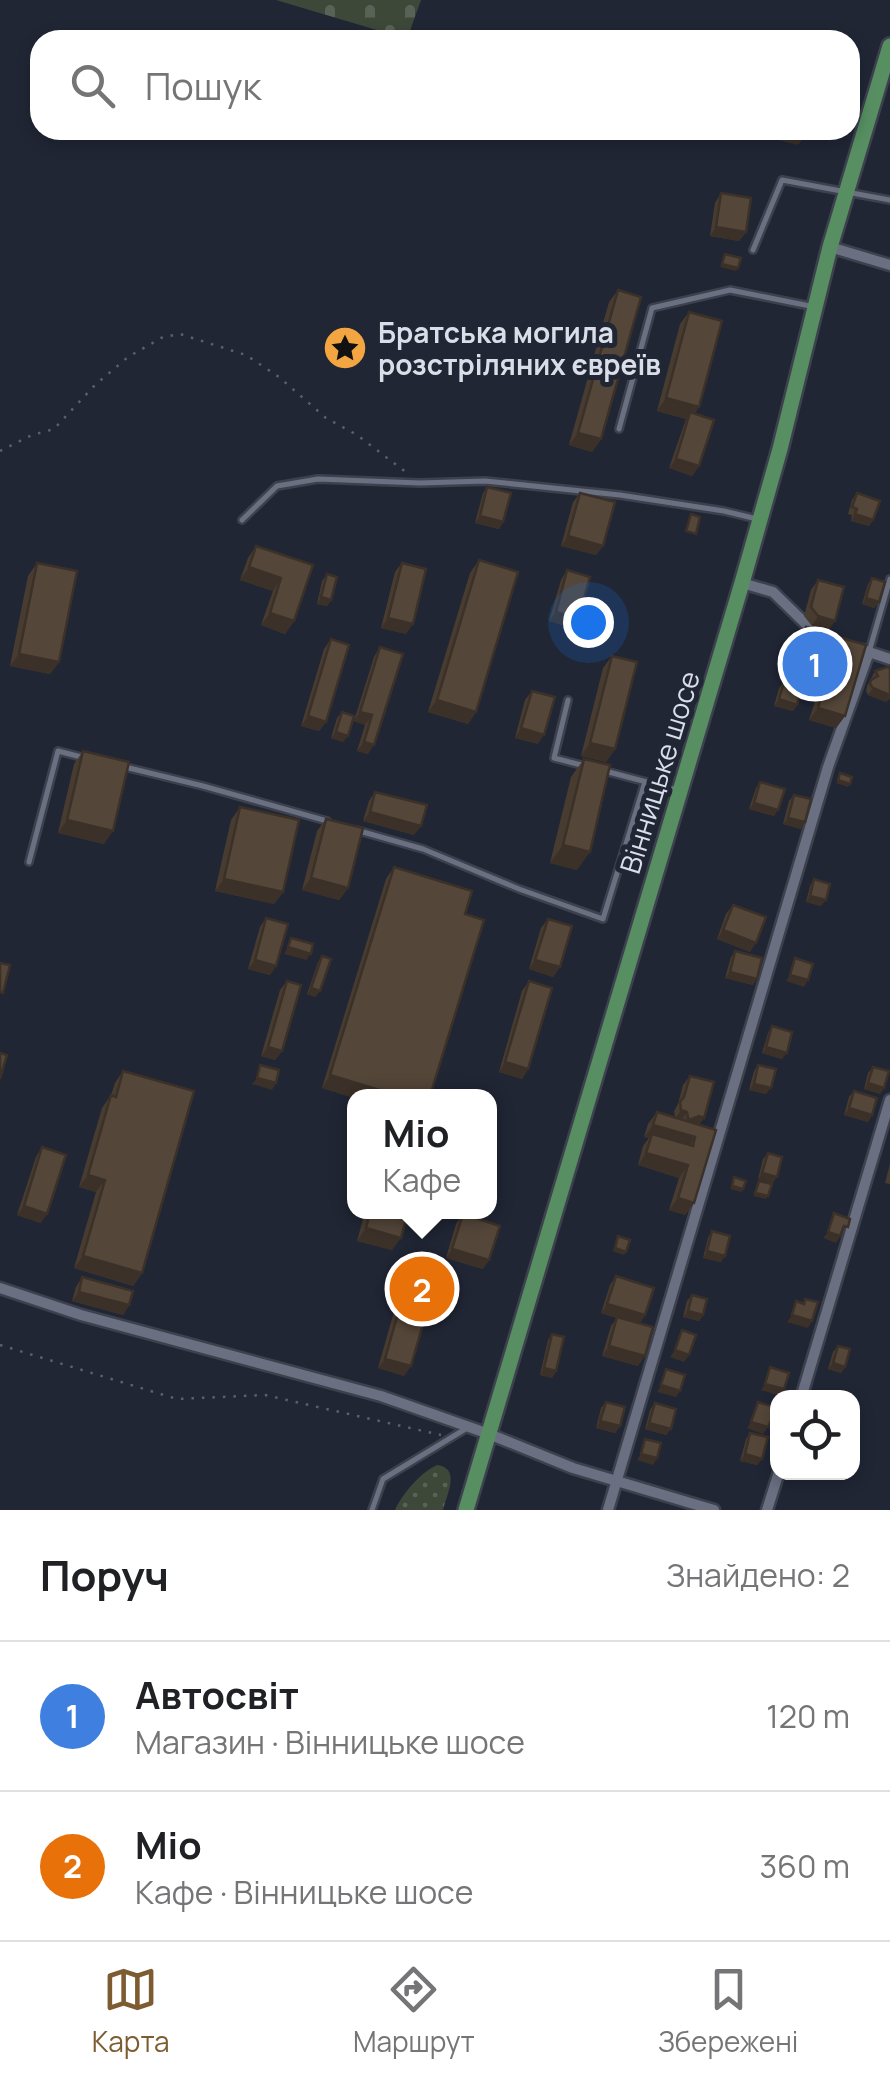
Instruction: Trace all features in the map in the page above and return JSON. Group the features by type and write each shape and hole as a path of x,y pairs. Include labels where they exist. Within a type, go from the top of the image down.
{"main road":[{"name":"Вінницьке шосе","path":"466,1510 760,520 830,248 890,46"}],"street":[{"path":"830,248 890,265"},
{"path":"742,582 773,592 811,629 826,635"},
{"path":"854,646 890,659"},
{"path":"608,1510 822,786 868,652"},
{"path":"803,1390 890,1100"},
{"path":"0,1288 81,1315 381,1396 573,1468 714,1510"},
{"path":"767,1510 776,1480"}],"lane":[{"path":"753,250 782,180 890,200"},
{"path":"619,429 652,308 730,290 815,307"},
{"path":"242,520 277,486 318,478 485,482 620,496 760,520"},
{"path":"868,652 890,580"},
{"path":"568,700 554,758 680,791"},
{"path":"29,862 58,752 94,760"},
{"path":"112,764 332,823"},
{"path":"350,828 424,849 603,918 645,782"},
{"path":"372,1510 383,1479 469,1426"}],"path":[{"path":"0,451 54,429 128,357 163,337 180,334 246,355 279,376 326,418 356,434 420,483"},
{"path":"0,1345 177,1399 266,1394 453,1438"}],"green space":[{"path":"276,0 421,0 410,30 377,30"},
{"path":"437,1465 449,1471 450,1476 443,1510 395,1510 413,1484"}],"building":[{"path":"721,193 751,198 746,232 716,227"},
{"path":"725,254 741,258 738,268 722,264"},
{"path":"618,290 641,297 601,439 578,433"},
{"path":"689,312 722,321 699,407 666,398"},
{"path":"690,412 714,420 699,466 676,459"},
{"path":"487,487 511,493 503,522 480,516"},
{"path":"580,493 615,502 603,546 568,536"},
{"path":"857,493 880,501 873,520 855,514 857,509 852,507"},
{"path":"691,514 700,517 696,534 686,531"},
{"path":"256,546 313,565 294,621 270,613 281,578 249,567"},
{"path":"479,560 518,572 476,712 437,700"},
{"path":"37,563 77,571 59,662 19,654"},
{"path":"402,563 426,569 413,624 388,618"},
{"path":"567,570 590,577 578,619 556,612"},
{"path":"327,574 337,577 331,600 321,597"},
{"path":"872,578 885,582 879,602 866,598"},
{"path":"818,580 844,587 835,621 818,616 811,607"},
{"path":"806,627 866,645 845,716 818,708 828,673 795,663"},
{"path":"331,639 349,645 326,722 308,716"},
{"path":"380,647 403,654 374,745 364,742 372,715 360,712"},
{"path":"612,656 637,662 615,749 590,743"},
{"path":"887,667 890,695 870,684 878,676 875,671"},
{"path":"784,682 802,687 797,705 779,699"},
{"path":"532,691 555,697 544,735 521,728"},
{"path":"342,712 354,716 348,736 336,732"},
{"path":"83,751 129,762 113,831 67,820"},
{"path":"584,759 610,765 590,852 563,845"},
{"path":"840,773 852,777 850,784 838,780"},
{"path":"760,782 785,789 778,810 754,803"},
{"path":"375,792 427,805 421,826 370,812"},
{"path":"794,795 811,799 805,822 788,818"},
{"path":"240,807 299,820 283,892 224,879"},
{"path":"326,819 363,828 348,888 311,878"},
{"path":"394,867 472,891 465,914 484,920 432,1089 376,1089 330,1075"},
{"path":"814,879 830,884 826,900 810,896"},
{"path":"733,905 766,917 756,943 723,930"},
{"path":"266,918 288,924 276,966 255,960"},
{"path":"548,919 572,926 560,967 535,960"},
{"path":"291,938 313,944 311,954 288,947"},
{"path":"735,951 762,958 757,979 730,972"},
{"path":"322,956 331,959 320,991 311,988"},
{"path":"795,958 813,964 808,980 790,975"},
{"path":"0,963 10,965 3,993 0,992"},
{"path":"287,981 301,985 282,1051 268,1047"},
{"path":"529,981 552,988 528,1069 505,1062"},
{"path":"772,1026 792,1032 787,1053 766,1047"},
{"path":"0,1053 7,1055 0,1079"},
{"path":"260,1065 279,1070 276,1083 257,1078"},
{"path":"758,1065 776,1069 771,1088 754,1084"},
{"path":"873,1067 889,1071 884,1088 868,1083"},
{"path":"123,1071 194,1091 142,1273 83,1256 105,1180 88,1175 111,1095 116,1097"},
{"path":"690,1076 714,1082 704,1118 688,1119 687,1112 681,1110 680,1102"},
{"path":"854,1091 877,1098 872,1115 849,1108"},
{"path":"657,1112 716,1130 694,1203 678,1198 688,1165 646,1153 652,1134 693,1146 695,1137 653,1125"},
{"path":"42,1147 66,1155 47,1214 24,1206"},
{"path":"768,1153 782,1157 777,1177 762,1173"},
{"path":"734,1177 746,1181 743,1189 732,1186"},
{"path":"759,1181 772,1184 768,1196 755,1193"},
{"path":"834,1213 850,1219 840,1236 828,1232"},
{"path":"368,1219 406,1219 401,1238 366,1228"},
{"path":"461,1219 478,1219 500,1226 489,1260 452,1249"},
{"path":"712,1231 730,1236 725,1256 707,1251"},
{"path":"618,1236 630,1240 626,1252 615,1248"},
{"path":"414,1270 443,1278 438,1295 410,1286"},
{"path":"616,1276 654,1288 645,1315 607,1304"},
{"path":"82,1277 133,1291 129,1305 79,1292"},
{"path":"406,1285 432,1292 411,1366 385,1359"},
{"path":"692,1295 707,1299 703,1315 688,1311"},
{"path":"805,1299 818,1302 812,1321 792,1315 796,1301 804,1304"},
{"path":"617,1317 653,1327 645,1356 609,1346"},
{"path":"682,1330 696,1335 689,1355 675,1350"},
{"path":"552,1334 564,1337 556,1371 544,1368"},
{"path":"838,1346 850,1349 845,1367 833,1363"},
{"path":"770,1367 789,1373 784,1389 765,1384"},
{"path":"666,1369 685,1375 680,1391 661,1385"},
{"path":"606,1402 625,1407 620,1426 600,1421"},
{"path":"758,1402 770,1406 768,1427 751,1422"},
{"path":"655,1403 676,1409 671,1429 649,1423"},
{"path":"750,1433 768,1437 762,1459 745,1454"},
{"path":"645,1439 661,1443 657,1458 641,1454"}],"place":[{"name":"Братська могила розстріляних євреїв","path":"345,348"},
{"name":"Автосвіт","path":"815,664"},
{"name":"Міо","path":"422,1289"}]}
